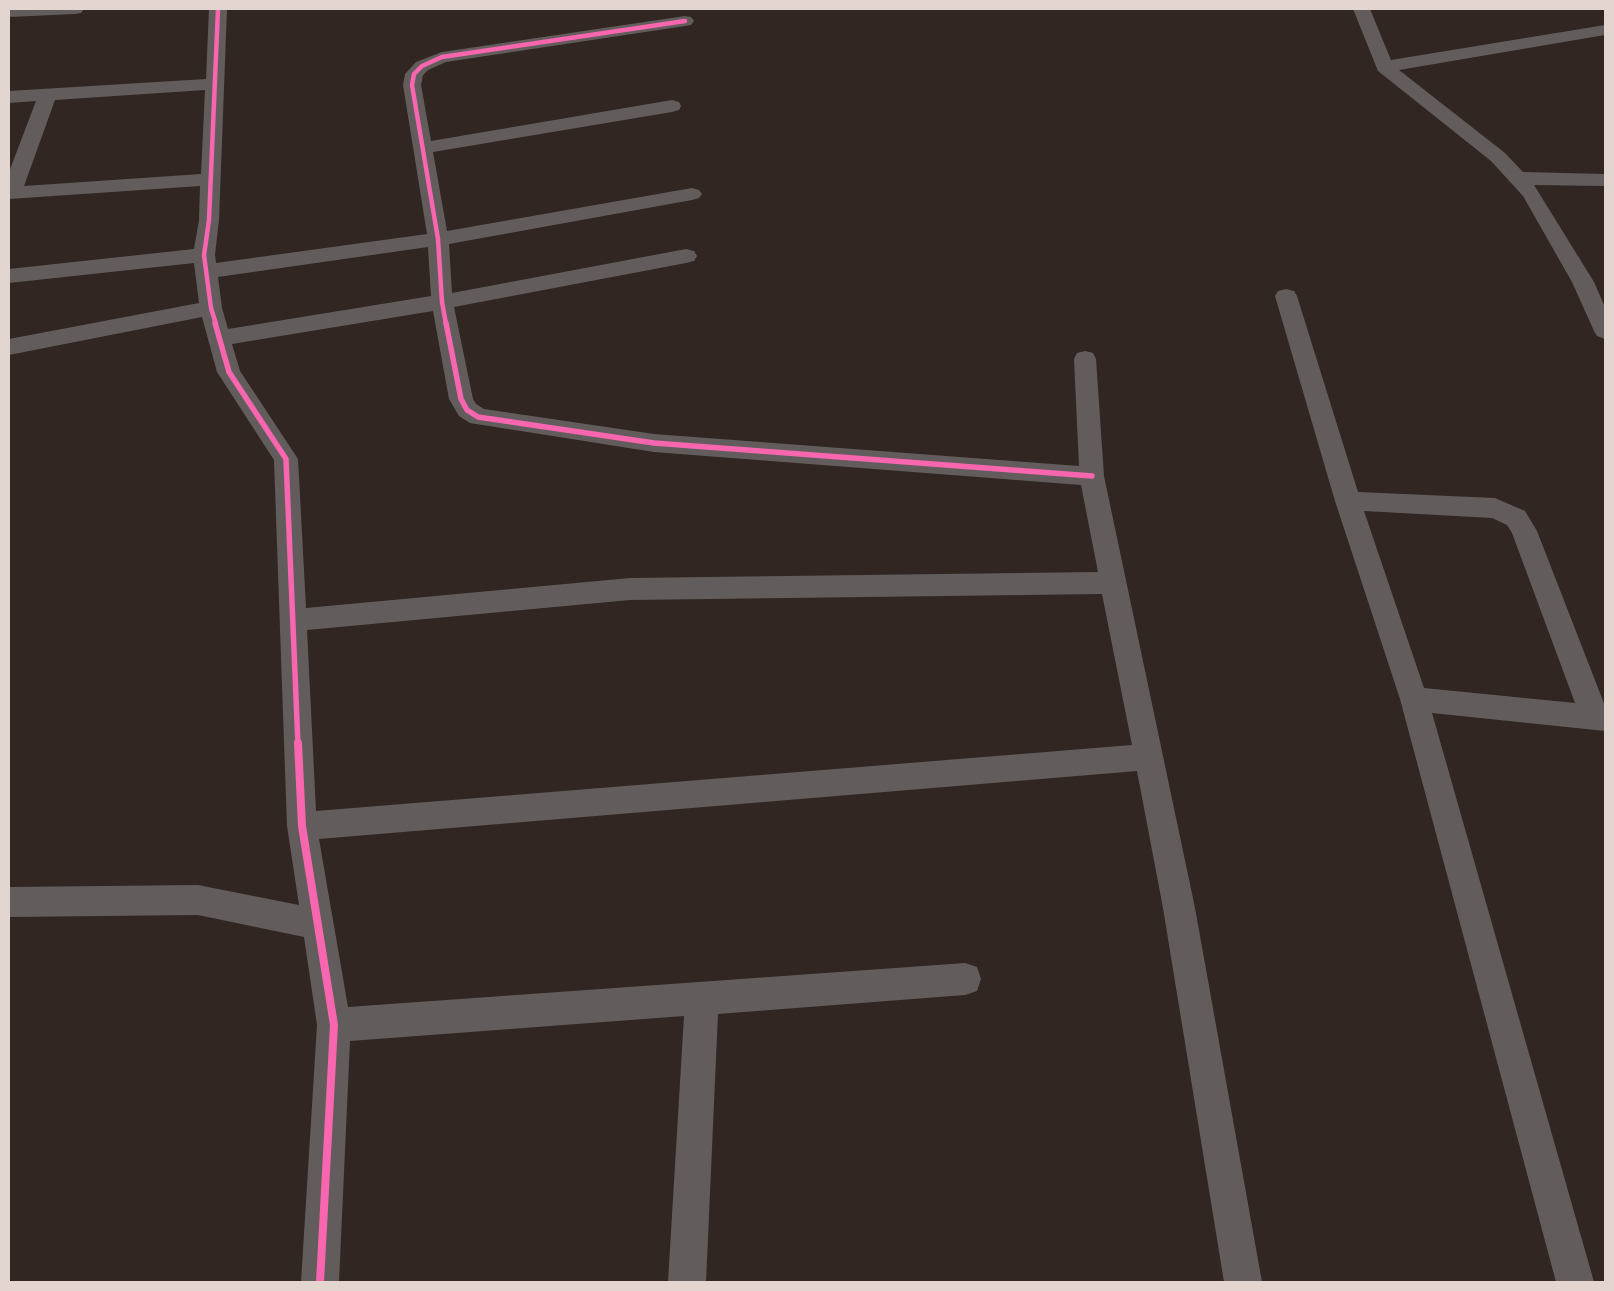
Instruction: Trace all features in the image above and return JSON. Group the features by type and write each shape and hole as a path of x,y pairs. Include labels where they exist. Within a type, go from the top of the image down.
{"street":[{"path":"9,12 75,9"},
{"path":"218,9 206,263 210,308 229,372 286,459 302,826 334,1025 320,1282"},
{"path":"1362,9 1384,66 1498,157 1531,193 1583,282 1605,331"},
{"path":"685,21 442,58 422,66 414,74 412,85 438,238 442,302 461,399 466,410 478,417 654,443 1092,476"},
{"path":"1384,66 1605,30"},
{"path":"9,97 215,84"},
{"path":"47,96 10,193 211,179"},
{"path":"422,148 672,106"},
{"path":"1517,178 1605,180"},
{"path":"9,276 206,263 438,238 692,194"},
{"path":"219,338 442,302 686,256"},
{"path":"1583,282 1605,283"},
{"path":"1286,296 1348,501 1414,698 1575,1282"},
{"path":"9,346 210,308"},
{"path":"1085,359 1092,476 1180,908 1243,1282"},
{"path":"1348,501 1495,508 1516,518 1524,531 1600,718 1414,698"},
{"path":"292,620 630,589 1113,583"},
{"path":"302,826 1150,757"},
{"path":"9,902 198,900 317,924"},
{"path":"334,1025 965,979"},
{"path":"687,1282 702,998"}],"cycle path":[{"path":"218,9 209,220 204,255 211,308 229,372 286,459 302,826 334,1025 320,1282"},
{"path":"685,21 442,57 422,66 414,74 412,85 438,239 442,302 461,399 467,410 478,417 654,443 1092,476"}]}
